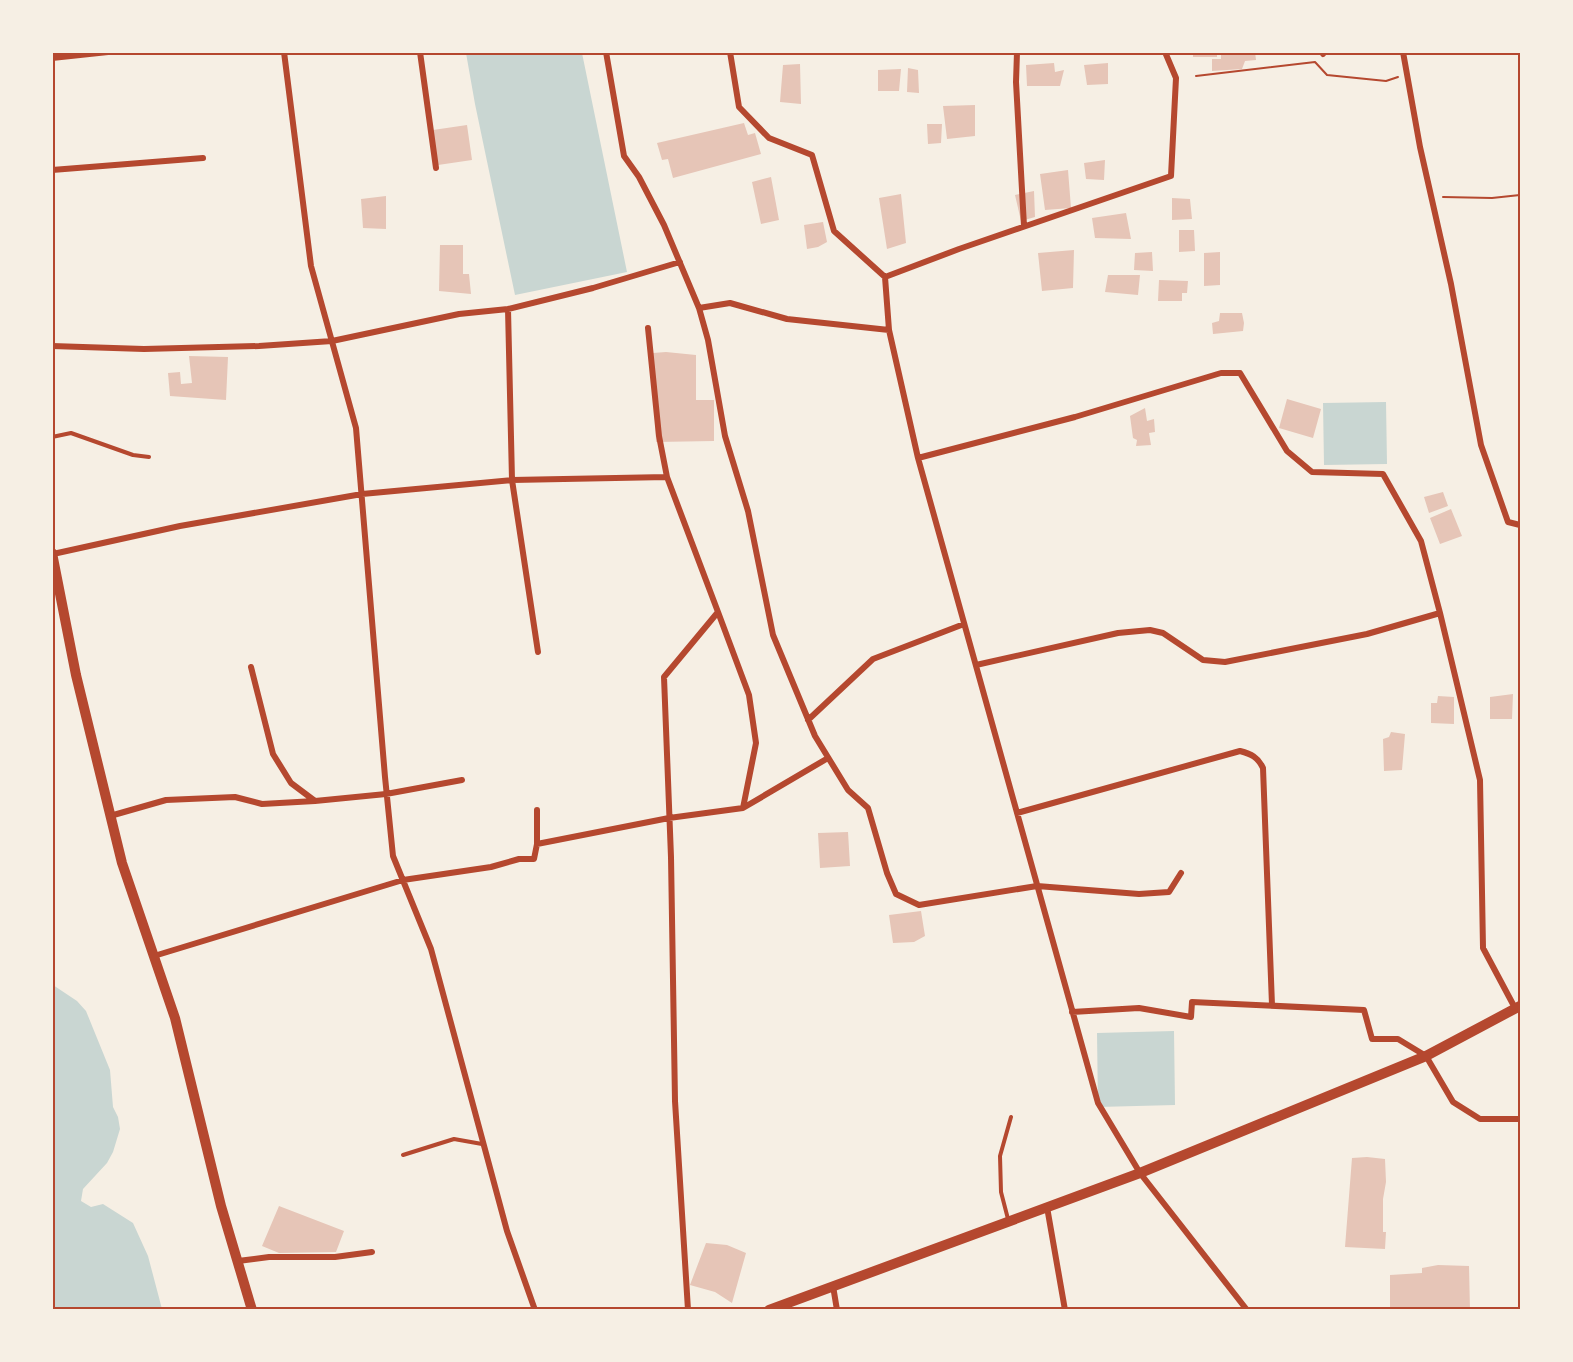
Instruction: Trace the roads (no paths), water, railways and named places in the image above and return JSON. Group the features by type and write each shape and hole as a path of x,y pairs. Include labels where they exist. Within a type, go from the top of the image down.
{"main road":[{"path":"53,553 76,675 122,863 175,1018 221,1206 252,1310"},
{"path":"769,1310 1140,1173 1426,1056 1518,1007"}],"street":[{"path":"52,58 108,52"},
{"path":"284,52 311,266 357,428 393,856 431,949 507,1231 535,1310"},
{"path":"420,52 436,168"},
{"path":"606,52 624,156 639,177 664,225 699,308 708,340 726,436 748,511 773,635 815,736 848,790 868,807 887,873 896,894 919,905 1037,886 1139,894 1169,892 1181,873"},
{"path":"730,52 740,107 769,138 812,155 834,231 885,277 889,330 918,458 1098,1103 1140,1173 1246,1310"},
{"path":"1017,52 1016,82 1024,226"},
{"path":"885,277 1170,176 1176,78 1165,52"},
{"path":"1403,52 1451,284 1481,445 1508,522 1521,525"},
{"path":"52,170 203,158"},
{"path":"52,346 144,349 259,346 332,341 459,314 508,309 593,288 680,262"},
{"path":"699,308 730,303 787,319 889,330"},
{"path":"508,309 512,480 538,652"},
{"path":"648,328 659,436 667,477 749,695 756,743 743,808"},
{"path":"918,458 1075,417 1221,373 1240,373 1287,451 1312,472 1383,474 1421,541 1440,613 1480,780 1483,948 1518,1007"},
{"path":"53,553 180,526 362,494 512,480 667,477"},
{"path":"688,1310 675,1101 664,677 718,612"},
{"path":"976,665 1118,633 1150,630 1163,633 1203,660 1225,662 1366,634 1440,613"},
{"path":"808,720 873,659 964,624"},
{"path":"251,667 273,754 291,783 315,801"},
{"path":"1017,813 1240,751 1251,754 1259,760 1263,768 1272,1005"},
{"path":"537,844 669,818 743,808 828,758"},
{"path":"110,816 166,800 235,797 262,804 315,801 386,794 462,780"},
{"path":"154,956 403,880 491,867 519,859 534,859 537,844 537,810"},
{"path":"1072,1012 1139,1008 1191,1017 1192,1002 1364,1010 1372,1039 1398,1039 1426,1056 1453,1102 1480,1119 1521,1119"},
{"path":"1047,1207 1065,1310"},
{"path":"238,1261 269,1257 335,1257 372,1252"},
{"path":"833,1286 837,1310"}],"lane":[{"path":"52,437 71,433 133,455 149,457"},
{"path":"1008,1221 1001,1192 1000,1156 1011,1117"},
{"path":"403,1155 454,1139 483,1144"}]}
